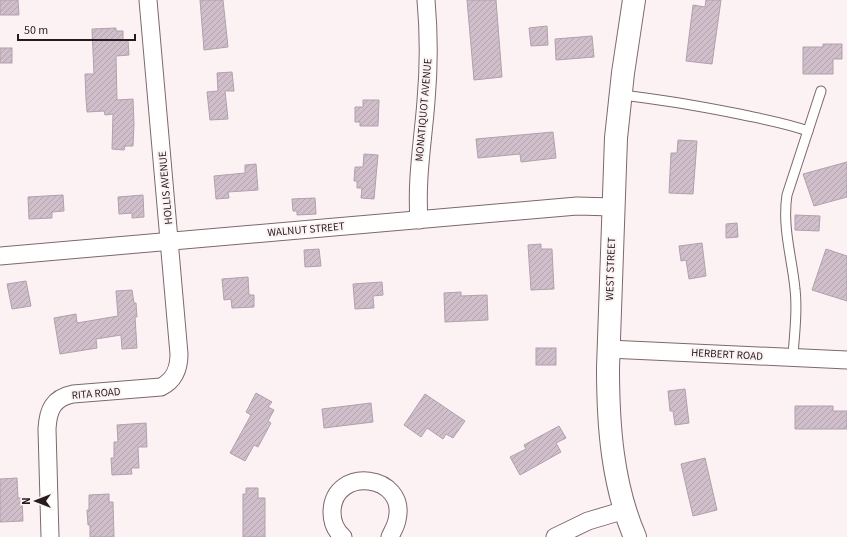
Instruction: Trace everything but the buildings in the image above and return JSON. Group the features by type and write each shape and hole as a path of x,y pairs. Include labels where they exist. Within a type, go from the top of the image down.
{"street":[{"name":"HOLLIS AVENUE","path":"148,0 179,354 178,368 175,375"},
{"name":"MONATIQUOT AVENUE","path":"420,220 418,172 426,102 428,68 426,0"},
{"name":"WEST STREET","path":"634,0 628,31 620,95 613,207 608,349 608,400 611,436 616,467 625,510 635,537"},
{"name":"WALNUT STREET","path":"0,256 577,206 613,207"},
{"name":"HERBERT ROAD","path":"608,349 847,360"},
{"name":"RITA ROAD","path":"50,537 47,429 49,414 52,407 60,398 73,394 161,387 167,384 175,375"},
{"path":"343,537 336,529 332,516 335,498 348,485 366,480 383,485 395,499 398,519 390,537"},
{"path":"555,537 588,522 625,510"}],"lane":[{"path":"793,357 796,296 785,214 787,195 820,91"},
{"path":"620,95 701,106 786,124 808,131"}]}
